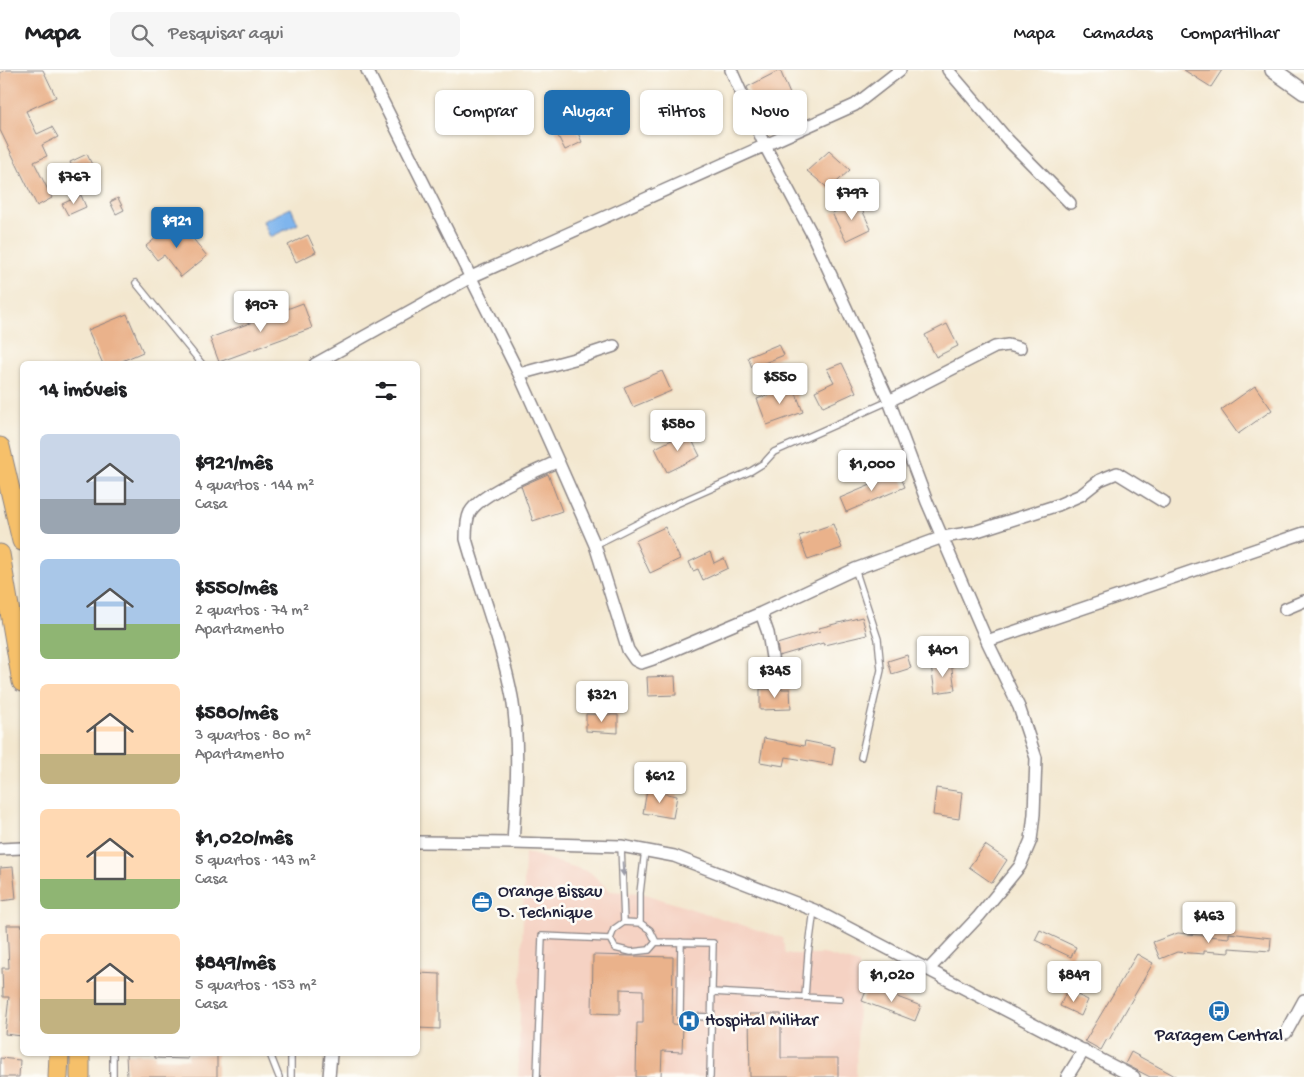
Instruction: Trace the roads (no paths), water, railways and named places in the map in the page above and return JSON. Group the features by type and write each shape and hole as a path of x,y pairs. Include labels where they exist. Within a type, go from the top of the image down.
{"main road":[{"path":"0,447 20,524"},
{"path":"0,554 20,670"},
{"path":"58,1077 59,1056"},
{"path":"80,1056 80,1077"}],"street":[{"path":"368,70 471,277 558,461 595,545 628,650 635,660 641,663 761,613 855,569 943,538 974,532 1058,506 1081,495 1100,480 1117,473 1164,502"},
{"path":"731,70 765,146 813,236 889,402 927,502 987,641 1019,707 1036,758 1031,840 1020,866 1001,890 928,970"},
{"path":"320,361 471,277 854,105 900,70"},
{"path":"948,70 1008,140 1070,203"},
{"path":"1273,70 1304,92"},
{"path":"889,402 995,347 1008,345 1020,348"},
{"path":"518,374 614,346"},
{"path":"513,843 516,739 512,698 505,665 466,539 466,524 470,512 492,492 558,461"},
{"path":"987,641 1304,532"},
{"path":"1285,609 1304,602"},
{"path":"761,613 768,633 776,682"},
{"path":"420,842 622,846 674,856 814,910 1134,1077"},
{"path":"0,849 20,848"},
{"path":"1286,1034 1304,1000"},
{"path":"1067,1077 1084,1050"},
{"path":"329,1077 331,1056"}],"lane":[{"path":"136,283 200,361"},
{"path":"595,545 674,505 751,471 764,463 774,452 889,402"},
{"path":"855,569 878,639 881,670 861,757"},
{"path":"622,846 624,922"},
{"path":"640,923 640,892 645,849"},
{"path":"806,997 808,954 814,910"},
{"path":"610,939 614,929 624,922 640,923 650,930 656,942"},
{"path":"537,1077 542,936 610,939"},
{"path":"610,939 615,948 631,952 648,950 656,942 713,943 710,1077"},
{"path":"681,942 680,1016 712,1017"},
{"path":"712,992 840,999"},
{"path":"113,1056 113,1077"},
{"path":"271,1056 279,1077"},
{"path":"291,1056 291,1077"}],"water":[{"path":"291,208 298,224 270,237 263,221"}],"place":[{"name":"Orange Bissau D. Technique","path":"482,902"},
{"name":"Paragem Central","path":"1219,1011"},
{"name":"Hospital Militar","path":"689,1021"}]}
